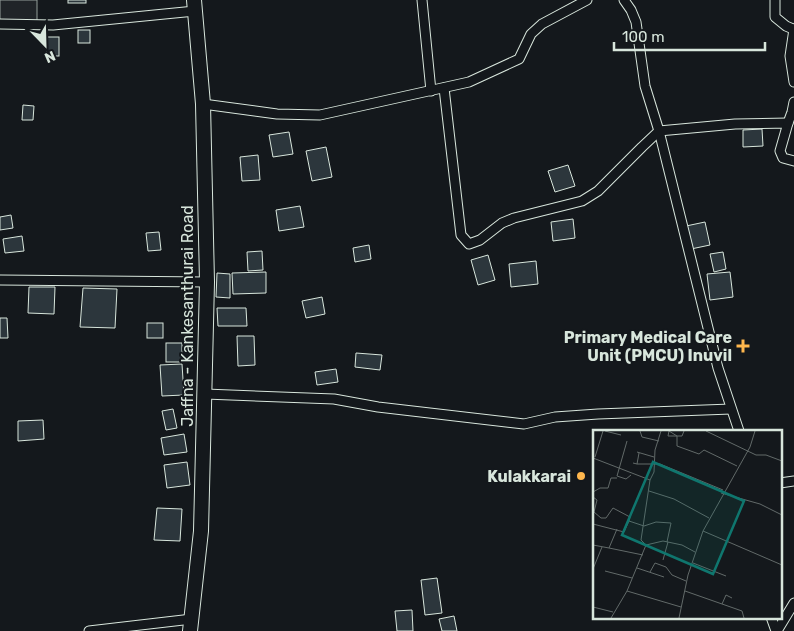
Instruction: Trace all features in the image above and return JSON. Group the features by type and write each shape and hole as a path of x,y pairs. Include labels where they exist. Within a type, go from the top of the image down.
{"main road":[{"name":"Jaffna - Kankesanthurai Road","path":"191,625 201,531 207,282 203,104 194,6"}],"street":[{"path":"422,0 431,91"},
{"path":"203,104 277,114 320,115 469,82 519,59 531,34 542,24 587,0"},
{"path":"624,0 636,22 645,86 659,131 718,368 739,430"},
{"path":"775,0 775,17 786,26 794,29 790,56 794,82"},
{"path":"0,24 53,25 194,6"},
{"path":"444,88 461,235 469,244 480,240 502,223 514,218 582,201 598,191 659,131 735,124 788,123"},
{"path":"794,102 780,151 783,158 794,161"},
{"path":"0,280 207,282"},
{"path":"204,394 334,399 378,407 524,424 555,417 589,414 731,409"},
{"path":"776,631 794,603"},
{"path":"771,618 776,631"},
{"path":"89,631 191,625"}],"shaded area":[{"path":"0,0 37,0 37,25 0,26"}],"building":[{"path":"68,0 86,0 86,3 68,3"},
{"path":"78,30 90,30 90,43 78,43"},
{"path":"47,37 59,37 59,56 47,56"},
{"path":"23,105 34,106 33,120 22,120"},
{"path":"762,129 763,146 743,147 743,130"},
{"path":"289,132 293,154 273,157 269,135"},
{"path":"326,147 332,177 312,181 306,151"},
{"path":"258,155 260,180 242,181 240,157"},
{"path":"568,165 575,186 555,192 548,171"},
{"path":"300,206 304,227 279,231 276,210"},
{"path":"11,215 13,228 0,230 0,217"},
{"path":"573,219 575,238 553,241 551,222"},
{"path":"705,222 710,245 691,249 686,226"},
{"path":"159,232 161,250 148,251 146,233"},
{"path":"22,236 24,251 5,253 3,239"},
{"path":"369,245 371,259 355,262 353,248"},
{"path":"262,251 263,270 248,271 247,252"},
{"path":"723,252 726,269 714,272 710,254"},
{"path":"488,255 495,280 478,285 471,260"},
{"path":"536,261 538,284 511,287 509,264"},
{"path":"266,272 266,293 233,294 232,273"},
{"path":"730,272 733,297 710,300 707,274"},
{"path":"217,273 230,274 230,298 216,297"},
{"path":"29,287 55,287 54,314 28,313"},
{"path":"83,288 117,289 115,328 80,327"},
{"path":"322,297 325,314 306,318 302,301"},
{"path":"217,308 246,308 247,326 218,326"},
{"path":"0,318 7,318 8,338 0,338"},
{"path":"147,323 163,323 163,338 147,338"},
{"path":"237,336 254,336 255,365 238,366"},
{"path":"166,343 182,343 182,362 166,362"},
{"path":"356,353 382,355 380,370 355,367"},
{"path":"182,364 184,395 162,396 160,365"},
{"path":"336,369 338,382 317,385 315,372"},
{"path":"173,409 177,428 166,430 162,411"},
{"path":"43,420 44,439 18,441 18,421"},
{"path":"184,434 187,452 164,455 161,438"},
{"path":"187,462 190,485 167,488 164,465"},
{"path":"157,508 182,509 180,541 154,540"},
{"path":"437,578 442,613 425,615 421,580"},
{"path":"412,610 413,631 397,631 395,611"},
{"path":"454,616 457,631 442,631 439,619"}],"place":[{"name":"Primary Medical Care Unit (PMCU) Inuvil","path":"743,346"},
{"name":"Kulakkarai","path":"581,476"}]}
